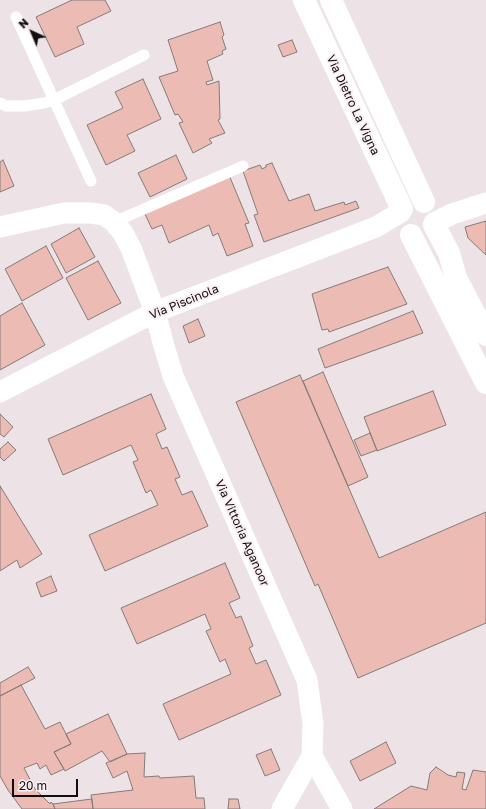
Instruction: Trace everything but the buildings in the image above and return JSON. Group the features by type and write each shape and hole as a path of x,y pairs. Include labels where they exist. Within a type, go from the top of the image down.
{"street":[{"name":"Via Dietro La Vigna","path":"304,0 405,222 486,383"},
{"name":"Via Dietro La Vigna","path":"331,0 436,215 456,278 486,336"},
{"path":"436,215 430,231 418,236 405,222 410,202 417,201 436,215 486,203"},
{"path":"0,227 64,213 91,212 104,215 114,222"},
{"name":"Via Vittoria Aganoor","path":"114,222 123,233 131,248 155,312 173,376 306,680 314,724 312,756 282,809"},
{"name":"Via Piscinola","path":"0,392 155,312 376,227 405,222"},
{"path":"312,756 342,809"}],"lane":[{"path":"16,17 91,181"},
{"path":"0,103 6,106 24,106 54,100 144,55"},
{"path":"114,222 243,166"}]}
